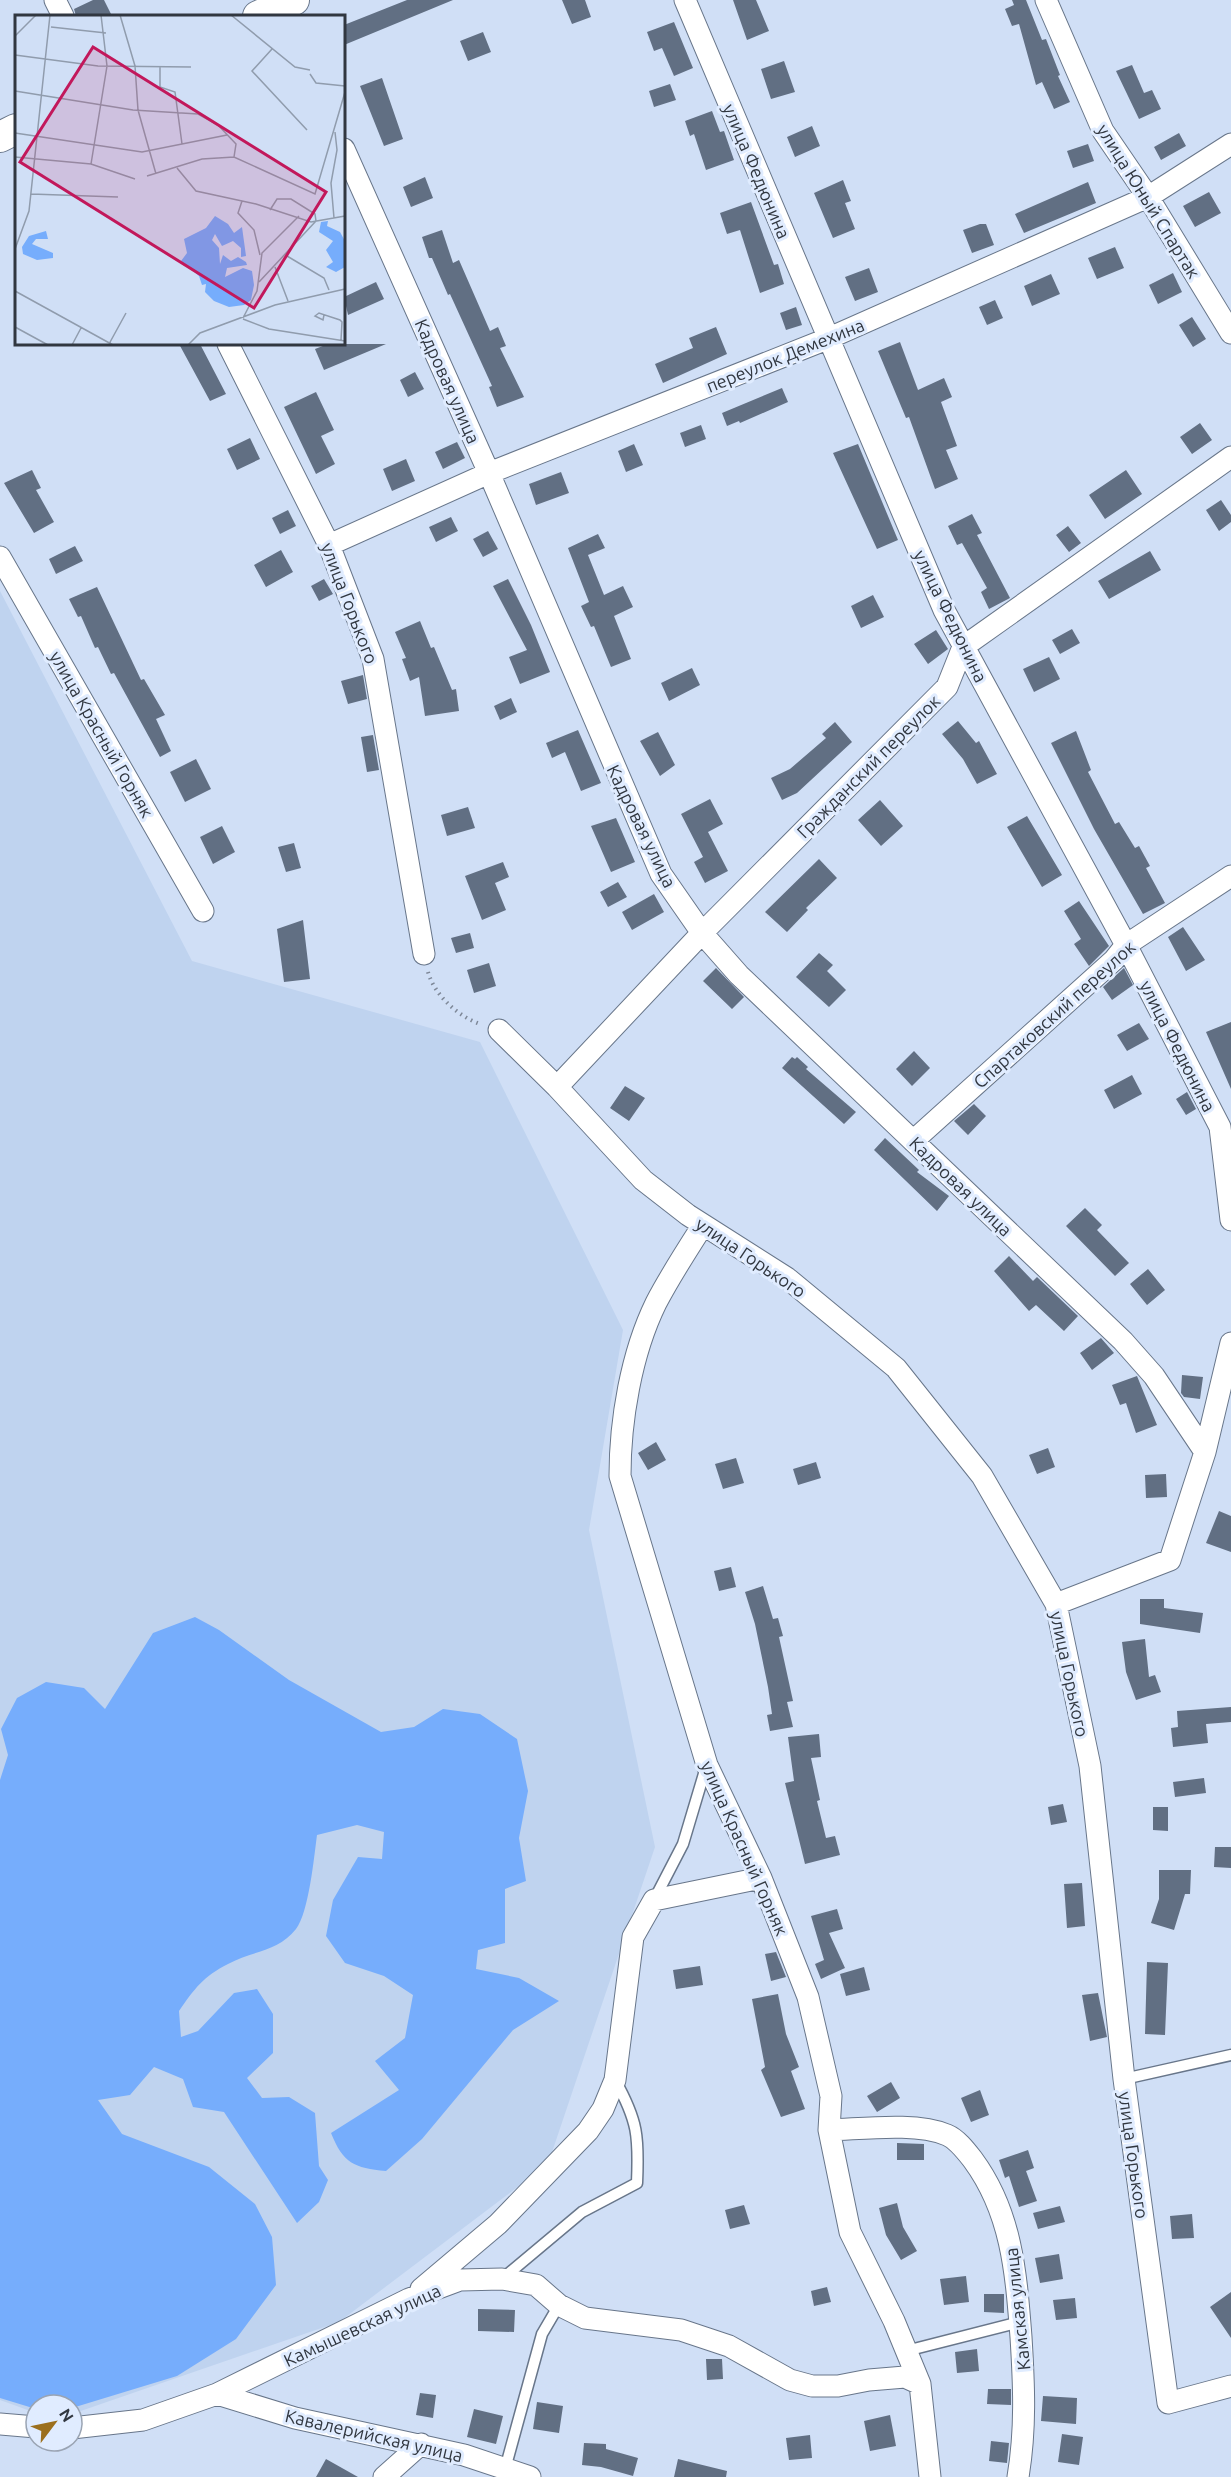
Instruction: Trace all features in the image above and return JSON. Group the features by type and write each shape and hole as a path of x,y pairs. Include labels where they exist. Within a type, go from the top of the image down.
{"street":[{"path":"55,0 62,15"},
{"name":"улица Федюнина","path":"685,0 944,610 1126,945 1220,1126 1231,1220"},
{"name":"улица Юный Спартак","path":"1046,0 1103,131 1148,197 1231,333"},
{"path":"0,137 15,130"},
{"name":"переулок Демехина","path":"329,545 489,473 827,339 1148,197 1231,144"},
{"name":"Кадровая улица","path":"345,150 489,473 661,874 702,933 739,975 1123,1341 1154,1376 1205,1452"},
{"name":"улица Горького","path":"229,345 329,545 373,659 424,954"},
{"path":"963,647 1231,457"},
{"name":"улица Красный Горняк","path":"0,557 203,911"},
{"name":"Гражданский переулок","path":"557,1087 702,933 947,687 963,647"},
{"name":"Спартаковский переулок","path":"913,1141 1114,960 1126,945 1231,876"},
{"name":"улица Горького","path":"499,1030 557,1087 643,1180 703,1225 787,1278 896,1368 982,1476 1056,1604 1090,1766 1124,2079 1168,2403 1231,2386"},
{"name":"улица Красный Горняк","path":"703,1225 655,1305 631,1376 620,1432 620,1476 707,1765 761,1878 808,1997 831,2096 829,2130 850,2232 920,2384 930,2477"},
{"path":"1056,1604 1170,1560 1205,1452 1231,1343"},
{"path":"409,2299 498,2224 588,2131 603,2109 615,2080 633,1937 654,1900 761,1878"},
{"name":"Камская улица","path":"829,2130 889,2128 929,2131 947,2135 966,2151 985,2177 999,2206 1010,2240 1020,2322 1026,2404 1024,2439 1018,2477"},
{"name":"Камышевская улица","path":"84,2427 143,2420 217,2394 409,2299 460,2280 502,2279 536,2285 559,2305 585,2318 681,2330 729,2346 790,2380 812,2386 838,2386 868,2380 905,2377 920,2384"},
{"name":"Кавалерийская улица","path":"217,2394 295,2418 421,2444 530,2477"},
{"path":"0,2424 24,2426"},
{"path":"384,2477 421,2444"}],"lane":[{"path":"654,1900 683,1844 707,1765"},
{"path":"1124,2079 1231,2055"},
{"path":"502,2279 582,2212 637,2183 638,2129 629,2104 615,2080"},
{"path":"505,2469 542,2334 559,2305"},
{"path":"906,2351 1020,2322"}],"path":[{"path":"424,954 430,978 460,1016 499,1030"}],"shaded area":[{"path":"0,591 192,961 480,1042 623,1330 589,1530 655,1847 548,2164 339,2322 84,2410 84,2393 24,2393 24,2409 0,2400"},
{"path":"195,1617 219,1630 289,1680 381,1732 414,1727 443,1709 480,1714 517,1739 528,1791 519,1838 526,1881 505,1889 505,1943 478,1950 476,1969 519,1978 559,2001 513,2030 422,2139 386,2171 358,2166 351,2162 340,2151 331,2133 399,2090 375,2061 405,2038 413,1995 384,1976 345,1963 326,1936 333,1900 358,1857 382,1859 384,1832 357,1825 317,1835 308,1898 296,1929 289,1937 273,1947 237,1960 212,1973 179,2011 181,2037 198,2031 234,1993 257,1989 273,2014 273,2053 247,2078 262,2098 289,2097 315,2113 319,2166 328,2180 319,2202 297,2223 224,2112 193,2107 183,2079 154,2067 130,2095 98,2100 122,2134 209,2167 255,2204 272,2237 276,2285 236,2339 177,2376 84,2404 84,2393 24,2393 24,2405 0,2398 0,1780 8,1755 1,1729 17,1698 46,1682 84,1688 105,1709 153,1633"}],"building":[{"path":"93,0 104,0 112,15 76,15 74,9"},
{"path":"407,0 453,0 345,45 345,25"},
{"path":"562,0 585,0 591,17 572,24"},
{"path":"733,0 756,0 769,31 747,40"},
{"path":"1012,0 1026,0 1042,40 1046,39 1060,75 1058,76 1070,102 1054,109 1042,82 1036,85 1019,24 1012,26 1005,9 1014,5"},
{"path":"674,22 693,68 674,76 662,48 654,51 647,32"},
{"path":"483,32 491,52 468,61 460,41"},
{"path":"784,61 795,92 771,99 761,69"},
{"path":"1132,65 1144,93 1152,90 1161,109 1139,119 1116,71"},
{"path":"382,78 403,139 384,146 360,86"},
{"path":"670,84 676,100 654,107 649,91"},
{"path":"712,111 720,132 724,131 734,160 706,170 694,134 690,136 685,121"},
{"path":"812,126 820,146 795,157 787,137"},
{"path":"1179,133 1186,146 1161,160 1154,147"},
{"path":"1088,144 1094,161 1073,168 1067,151"},
{"path":"425,177 433,198 411,207 403,187"},
{"path":"843,180 851,201 845,203 855,229 833,238 814,193"},
{"path":"1088,182 1096,203 1024,233 1015,214"},
{"path":"1209,192 1221,213 1195,227 1183,206"},
{"path":"751,202 774,265 778,264 784,284 760,293 740,230 727,234 720,213"},
{"path":"986,224 994,245 972,253 963,230"},
{"path":"442,230 453,263 459,260 490,331 498,327 506,346 500,348 524,397 497,407 489,387 492,386 450,294 448,295 432,258 429,258 422,237"},
{"path":"1115,247 1124,268 1097,279 1088,258"},
{"path":"869,268 878,292 855,301 845,277"},
{"path":"1173,273 1182,292 1158,304 1149,285"},
{"path":"1051,274 1060,294 1032,306 1024,286"},
{"path":"376,282 384,299 348,315 345,297"},
{"path":"995,300 1003,318 987,325 979,307"},
{"path":"796,307 802,325 786,330 780,313"},
{"path":"1192,317 1206,339 1193,347 1179,325"},
{"path":"716,327 727,354 663,383 655,364 693,348 689,338"},
{"path":"900,342 918,390 944,378 952,397 941,402 957,446 946,450 958,479 935,489 909,417 906,418 878,351"},
{"path":"386,344 324,370 315,349 325,345"},
{"path":"180,345 201,345 226,394 210,401"},
{"path":"415,372 424,389 408,397 400,380"},
{"path":"782,388 788,402 740,423 739,421 727,426 722,413"},
{"path":"316,392 334,430 321,436 335,464 316,474 284,407"},
{"path":"1200,423 1212,440 1192,454 1180,437"},
{"path":"701,425 706,439 685,447 680,433"},
{"path":"250,438 260,459 237,470 227,449"},
{"path":"457,442 465,458 443,469 435,452"},
{"path":"634,444 643,465 626,472 618,451"},
{"path":"858,444 898,540 877,549 833,453"},
{"path":"406,459 415,481 392,491 383,469"},
{"path":"32,470 41,488 36,490 54,522 34,533 4,483"},
{"path":"1126,470 1142,494 1105,519 1089,495"},
{"path":"561,472 569,493 536,505 529,484"},
{"path":"1221,500 1231,515 1231,522 1219,531 1206,510"},
{"path":"288,510 296,526 280,534 272,518"},
{"path":"972,514 982,533 977,535 1010,598 989,609 981,592 987,588 962,543 957,545 948,526"},
{"path":"451,517 458,531 436,542 429,527"},
{"path":"1068,526 1081,543 1069,552 1056,535"},
{"path":"488,531 498,549 483,557 473,539"},
{"path":"598,534 605,548 588,555 604,595 623,586 633,607 614,616 631,659 611,667 594,626 591,627 581,606 589,602 568,548"},
{"path":"75,546 83,561 56,574 49,559"},
{"path":"281,550 293,572 266,587 254,565"},
{"path":"1150,551 1161,570 1109,599 1098,581"},
{"path":"324,579 333,594 319,601 311,586"},
{"path":"508,579 531,625 550,672 520,684 509,657 527,650 493,586"},
{"path":"97,587 141,680 144,679 165,715 156,719 171,751 160,757 114,673 111,674 98,647 95,648 81,616 78,617 69,599"},
{"path":"873,595 884,617 861,628 851,606"},
{"path":"420,621 452,690 456,689 459,711 425,716 419,677 410,681 402,659 406,658 395,632"},
{"path":"1072,629 1080,643 1060,654 1052,640"},
{"path":"936,630 948,649 928,664 914,644"},
{"path":"1049,657 1060,679 1034,692 1023,669"},
{"path":"692,668 700,685 669,701 661,683"},
{"path":"363,675 367,699 348,704 341,681"},
{"path":"511,698 517,712 500,720 494,706"},
{"path":"958,721 976,743 979,741 997,774 977,784 963,759 942,734"},
{"path":"835,722 852,742 797,793 782,800 771,778 790,769 826,738 822,734"},
{"path":"578,730 601,783 581,791 565,752 552,758 546,743"},
{"path":"1076,731 1091,770 1088,772 1115,824 1119,822 1135,848 1139,846 1150,866 1146,868 1165,903 1143,914 1094,829 1051,743"},
{"path":"658,732 675,765 660,776 640,741"},
{"path":"373,735 379,770 367,772 361,737"},
{"path":"196,759 211,789 185,802 170,772"},
{"path":"710,799 723,824 708,832 728,871 705,883 694,862 703,857 681,814"},
{"path":"880,800 903,826 881,846 858,820"},
{"path":"468,807 475,828 447,836 441,815"},
{"path":"1027,816 1062,875 1042,887 1007,827"},
{"path":"616,818 635,862 611,872 591,826"},
{"path":"222,826 235,852 213,864 200,837"},
{"path":"294,843 301,868 286,872 278,847"},
{"path":"819,859 837,878 806,908 808,910 787,932 765,912"},
{"path":"503,862 509,877 495,883 506,910 482,920 465,876"},
{"path":"618,882 627,897 608,907 600,892"},
{"path":"654,894 664,912 632,930 622,912"},
{"path":"1079,901 1109,946 1089,966 1074,944 1081,939 1064,911"},
{"path":"303,920 310,979 284,982 277,929"},
{"path":"1183,927 1205,960 1186,971 1168,937"},
{"path":"470,933 474,948 456,953 451,938"},
{"path":"819,953 833,965 827,971 846,990 829,1007 796,977"},
{"path":"489,963 496,986 474,993 467,970"},
{"path":"716,968 744,997 732,1009 703,981"},
{"path":"1124,968 1133,985 1112,1000 1103,987"},
{"path":"1231,1022 1231,1089 1206,1032"},
{"path":"1139,1023 1149,1039 1127,1051 1117,1035"},
{"path":"914,1051 930,1068 912,1086 896,1069"},
{"path":"792,1057 795,1059 797,1057 808,1067 806,1069 856,1112 844,1124 782,1068"},
{"path":"1132,1075 1142,1094 1114,1109 1104,1090"},
{"path":"625,1086 645,1098 629,1121 610,1108"},
{"path":"1187,1092 1196,1109 1186,1115 1176,1099"},
{"path":"974,1104 986,1116 968,1135 954,1121"},
{"path":"885,1138 919,1170 917,1172 949,1196 937,1211 874,1150"},
{"path":"1085,1208 1102,1225 1097,1230 1129,1263 1115,1276 1066,1226"},
{"path":"1009,1256 1033,1281 1037,1277 1078,1316 1064,1331 1036,1305 1029,1311 994,1271"},
{"path":"1148,1269 1165,1290 1147,1305 1130,1284"},
{"path":"1101,1338 1114,1353 1092,1370 1080,1353"},
{"path":"1182,1375 1203,1377 1200,1399 1184,1397 1181,1393"},
{"path":"1137,1376 1157,1425 1136,1433 1126,1403 1120,1405 1112,1385"},
{"path":"656,1442 666,1460 648,1470 638,1453"},
{"path":"1048,1448 1055,1467 1037,1474 1029,1455"},
{"path":"736,1458 744,1483 723,1489 715,1464"},
{"path":"816,1462 821,1478 798,1485 793,1469"},
{"path":"1166,1474 1167,1497 1146,1498 1145,1475"},
{"path":"1219,1511 1231,1516 1231,1552 1206,1543"},
{"path":"731,1567 736,1587 719,1591 714,1571"},
{"path":"763,1586 773,1619 778,1618 783,1636 779,1637 793,1701 787,1702 793,1727 770,1731 767,1715 772,1714 768,1687 755,1624 745,1592"},
{"path":"1140,1599 1164,1599 1164,1608 1203,1613 1200,1633 1140,1624"},
{"path":"1145,1639 1149,1677 1155,1675 1161,1692 1136,1700 1126,1672 1122,1642"},
{"path":"1231,1707 1231,1722 1206,1724 1208,1743 1173,1747 1171,1728 1178,1727 1177,1711"},
{"path":"819,1734 821,1757 811,1758 820,1800 817,1801 826,1838 835,1836 840,1855 805,1864 785,1783 794,1781 788,1737"},
{"path":"1204,1778 1206,1793 1175,1797 1173,1782"},
{"path":"1063,1804 1067,1822 1051,1825 1048,1807"},
{"path":"1153,1807 1168,1807 1168,1831 1153,1830"},
{"path":"1215,1847 1231,1847 1231,1868 1214,1867"},
{"path":"1159,1870 1191,1870 1190,1894 1185,1894 1174,1930 1151,1923 1159,1899"},
{"path":"1082,1883 1085,1926 1067,1928 1064,1884"},
{"path":"837,1909 843,1929 829,1933 845,1968 821,1979 815,1964 824,1960 811,1916"},
{"path":"776,1952 786,1977 771,1981 765,1954"},
{"path":"1147,1962 1168,1963 1165,2035 1145,2034"},
{"path":"700,1966 703,1985 676,1989 673,1970"},
{"path":"864,1967 870,1990 846,1996 840,1974"},
{"path":"1098,1993 1107,2037 1090,2041 1082,1995"},
{"path":"778,1994 786,2034 799,2067 791,2071 805,2109 781,2117 761,2070 765,2067 752,1999"},
{"path":"891,2082 900,2098 877,2112 867,2096"},
{"path":"980,2090 989,2115 971,2122 961,2098"},
{"path":"897,2143 924,2144 924,2160 897,2160"},
{"path":"1028,2150 1034,2168 1026,2171 1037,2201 1019,2207 1009,2176 1005,2178 999,2160"},
{"path":"897,2203 903,2227 917,2251 901,2260 886,2235 879,2208"},
{"path":"744,2205 750,2224 730,2229 725,2210"},
{"path":"1060,2206 1065,2222 1038,2229 1033,2213"},
{"path":"1192,2214 1194,2238 1172,2239 1170,2216"},
{"path":"1059,2254 1063,2279 1040,2283 1035,2258"},
{"path":"966,2276 969,2302 944,2305 940,2279"},
{"path":"827,2287 831,2302 814,2306 811,2291"},
{"path":"1231,2292 1231,2338 1210,2307"},
{"path":"984,2294 1004,2294 1004,2313 984,2312"},
{"path":"1075,2298 1077,2318 1056,2320 1053,2300"},
{"path":"478,2309 515,2310 514,2332 478,2331"},
{"path":"977,2349 979,2371 957,2373 955,2352"},
{"path":"706,2359 722,2359 723,2379 707,2380"},
{"path":"988,2389 1011,2389 1011,2405 987,2404"},
{"path":"420,2393 436,2395 433,2418 416,2415"},
{"path":"1043,2396 1077,2398 1076,2424 1041,2421"},
{"path":"537,2402 563,2406 559,2433 533,2429"},
{"path":"474,2409 503,2416 496,2444 467,2437"},
{"path":"890,2415 896,2446 870,2451 864,2421"},
{"path":"1062,2434 1083,2437 1079,2465 1058,2462"},
{"path":"810,2435 812,2458 789,2460 786,2438"},
{"path":"991,2441 1009,2443 1007,2463 989,2461"},
{"path":"584,2443 606,2444 606,2449 638,2458 633,2476 601,2467 582,2465"},
{"path":"326,2459 358,2477 316,2477"},
{"path":"678,2459 727,2471 726,2477 674,2477"}]}
